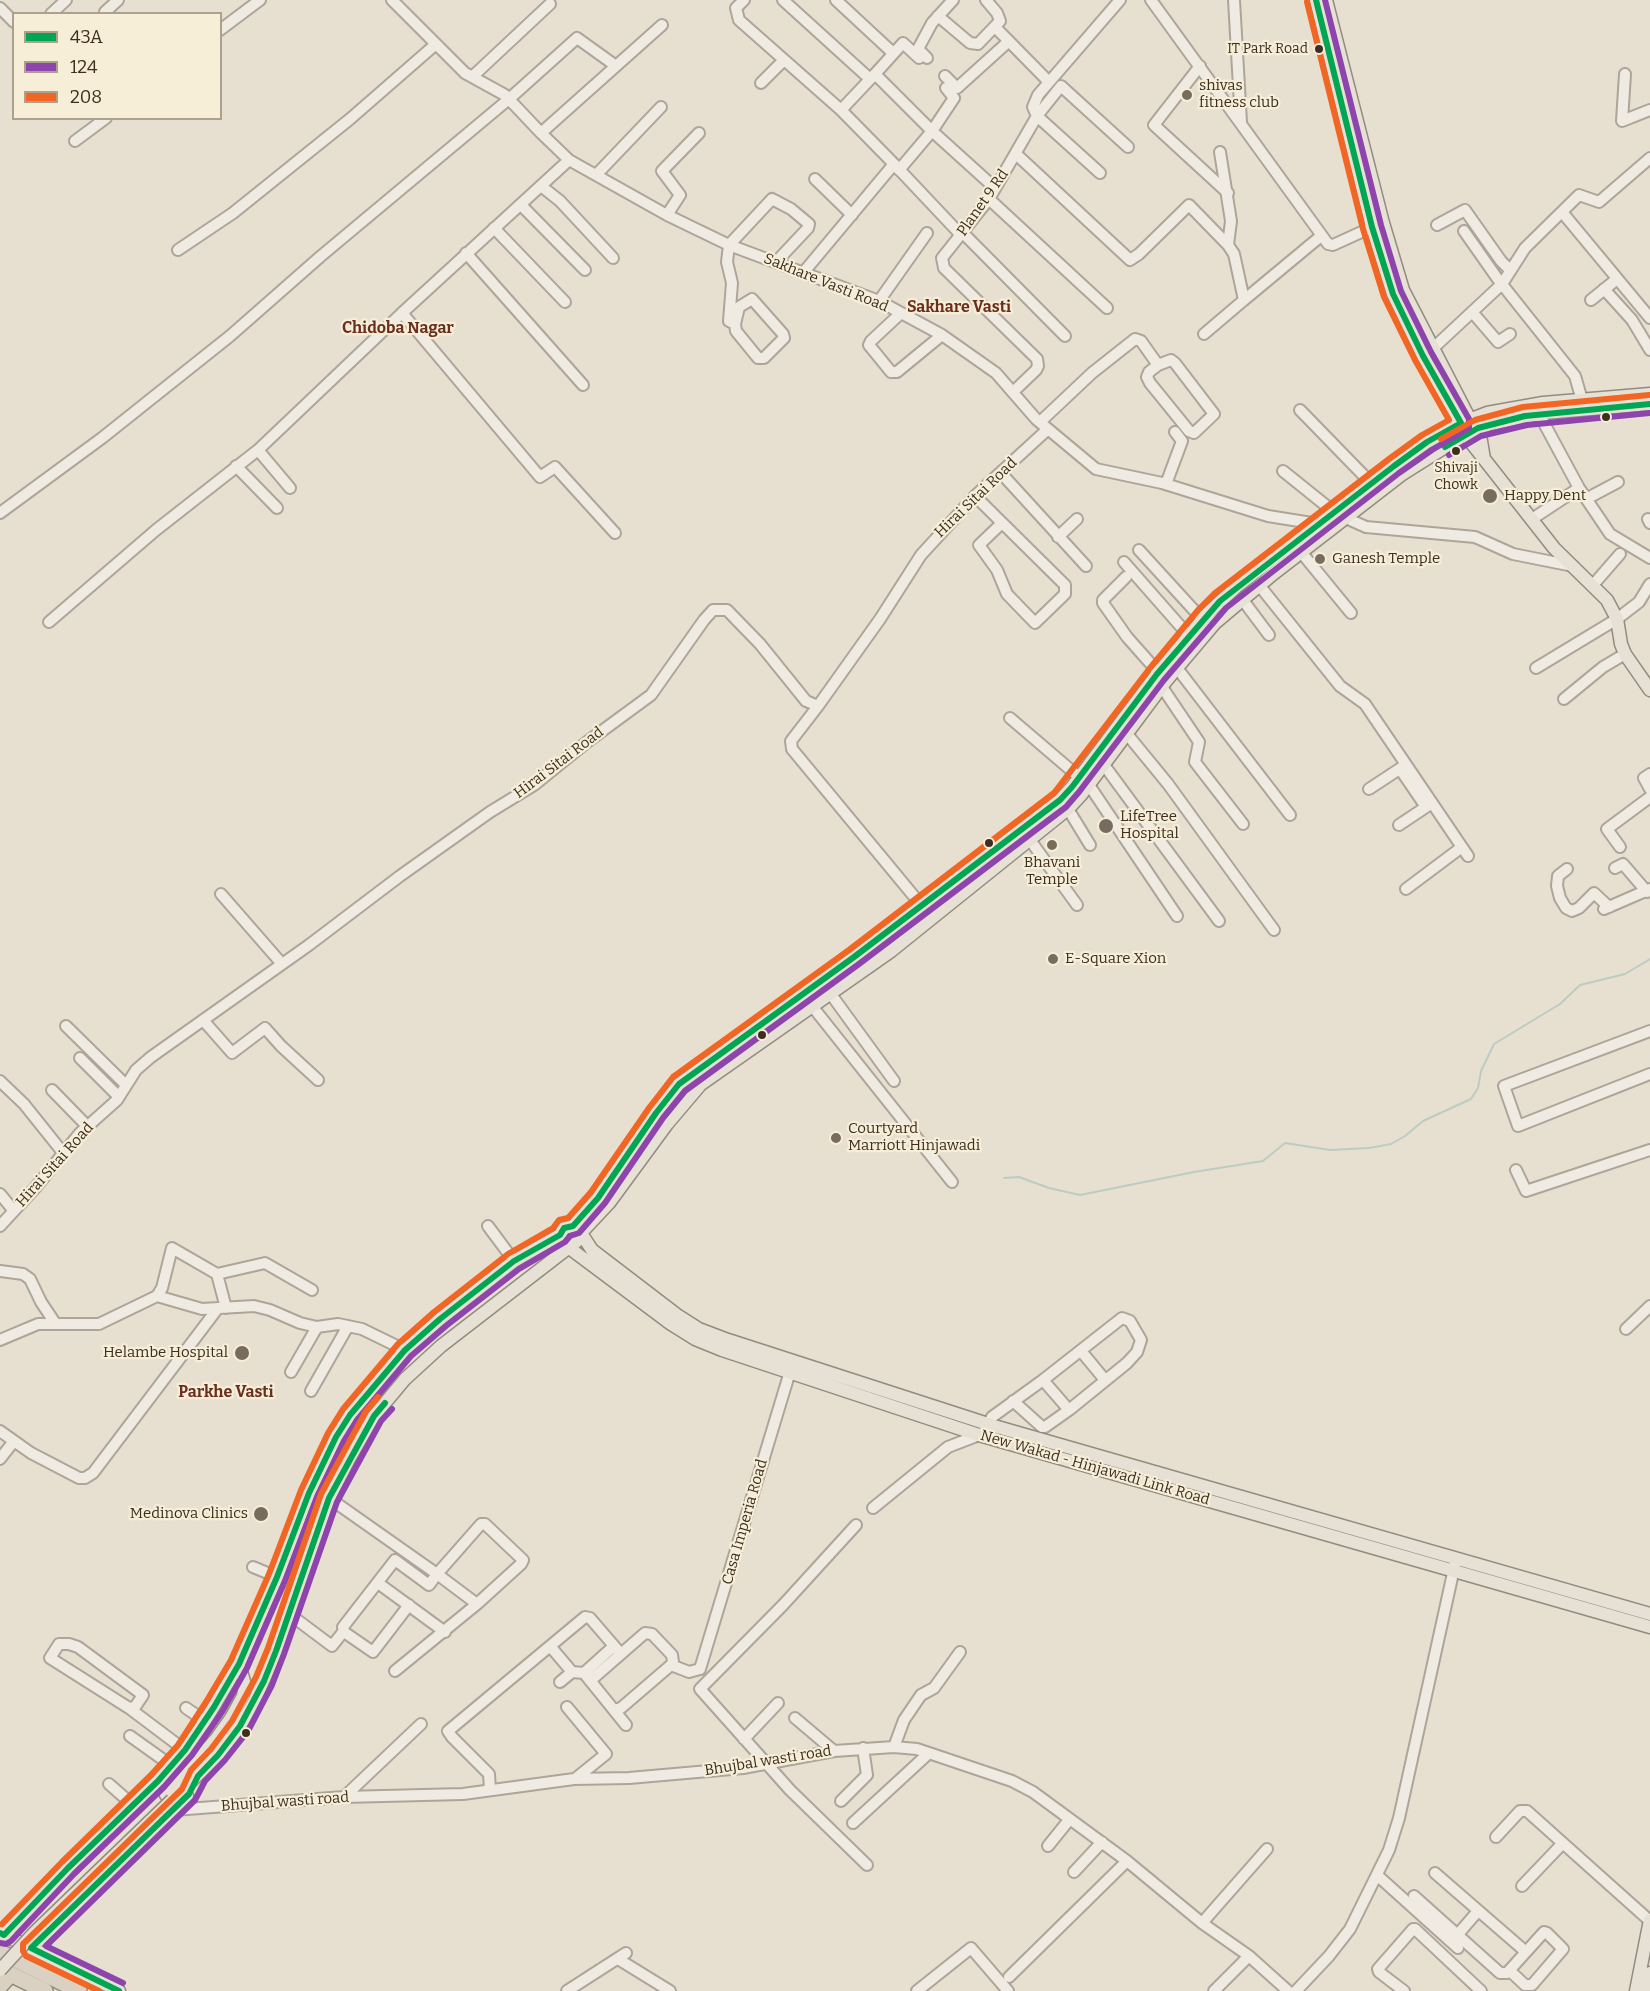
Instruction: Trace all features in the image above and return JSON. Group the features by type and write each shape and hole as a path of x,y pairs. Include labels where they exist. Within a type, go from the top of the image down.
{"highway":[{"path":"0,1952 79,1991"},
{"path":"2,1978 45,1991"}],"main road":[{"path":"1316,0 1377,225"},
{"path":"1326,0 1393,294 1429,353 1485,460 1554,548 1606,600 1617,619 1625,654 1650,690"},
{"path":"119,1991 2,1934 134,1806 172,1766 205,1721 239,1664 322,1465 341,1428 405,1350 440,1319 514,1261 560,1235 564,1228 577,1230 609,1203 667,1124 701,1084 891,951 1068,810 1084,781 1158,672 1202,619 1236,587 1322,529 1346,518 1487,413 1513,408 1650,394"},
{"path":"0,1960 198,1776 227,1744 245,1718 264,1681 329,1498 374,1416 405,1379 441,1346 577,1241 577,1230 679,1084 922,906 1104,765 1162,687 1215,623 1301,552 1334,512 1427,442 1468,427 1539,414 1650,404"},
{"name":"New Wakad - Hinjawadi Link Road","path":"577,1230 592,1250 677,1316 699,1329 986,1431"},
{"path":"560,1235 562,1242 569,1246"},
{"name":"New Wakad - Hinjawadi Link Road","path":"569,1246 583,1259 671,1324 695,1339 789,1373 1454,1564 1558,1593 1650,1614"},
{"path":"359,1405 374,1416"},
{"name":"New Wakad - Hinjawadi Link Road","path":"1558,1593 1650,1626"},
{"path":"31,1948 170,1802 198,1760 231,1718 243,1696 245,1685 239,1664"},
{"path":"6,1991 2,1978 34,1933 170,1802"},
{"path":"1635,1991 1650,1920"},
{"path":"51,1928 51,1958"},
{"path":"1647,1991 1650,1973"}],"street":[{"path":"53,12 66,0"},
{"path":"105,12 118,0"},
{"path":"222,28 260,0"},
{"name":"Sakhare Vasti Road","path":"392,0 465,73 505,95 569,160 667,215 729,244 879,301 942,335 996,374 1044,426 1096,469 1166,484 1268,516 1322,529"},
{"path":"744,0 736,8 739,20 841,110 1065,336"},
{"path":"783,0 872,76 995,188"},
{"path":"836,0 893,53"},
{"path":"841,110 903,43 925,60 918,49 938,16 953,0"},
{"path":"938,16 974,45 978,44 1000,21 1000,17 986,0"},
{"path":"1047,90 1120,0"},
{"path":"1151,0 1328,244 1333,245 1377,225"},
{"path":"1234,0 1241,123"},
{"path":"472,77 550,4"},
{"path":"0,8 12,20"},
{"path":"541,134 662,25"},
{"path":"995,27 1009,41 1047,90"},
{"path":"0,513 102,438 230,336 330,248 509,99 577,38 616,66"},
{"path":"945,76 957,88 1009,41"},
{"path":"178,250 233,213 350,119 436,44"},
{"path":"761,83 784,60"},
{"path":"1200,66 1154,125 1228,193"},
{"path":"1625,74 1622,121 1650,110"},
{"path":"1047,90 1061,86 1128,147"},
{"path":"803,273 852,214 932,131 954,98 946,87"},
{"name":"Planet 9 Rd","path":"1013,392 1038,366 1037,359 942,266 942,258 989,199 1037,116 1047,90"},
{"path":"596,175 661,107"},
{"path":"1037,116 1100,173"},
{"path":"75,141 103,120"},
{"path":"667,215 680,195 662,171 699,133"},
{"path":"1220,152 1231,221 1228,245"},
{"path":"1016,154 1130,260 1189,205 1234,254 1244,300"},
{"path":"1429,353 1502,284 1525,248 1579,195 1599,202 1650,158"},
{"path":"49,622 156,530 258,450 466,253 569,160"},
{"path":"815,179 852,214"},
{"path":"541,186 560,201 613,258"},
{"path":"989,199 1107,308"},
{"path":"735,324 729,321 732,283 727,262 729,244 769,201 776,200 809,224 808,228 776,262"},
{"path":"520,205 585,270"},
{"path":"1437,225 1465,210 1501,261 1510,270"},
{"path":"1562,212 1650,318"},
{"path":"494,228 564,302"},
{"path":"1464,231 1502,284 1575,376 1582,400"},
{"path":"879,301 927,233"},
{"path":"1204,334 1321,236"},
{"path":"466,253 583,385"},
{"path":"1592,300 1617,279"},
{"path":"1604,290 1632,320 1650,350"},
{"path":"752,298 784,338 764,358 758,358 736,331 735,324 739,307 752,298"},
{"path":"402,313 540,477 555,467 615,533"},
{"path":"901,313 869,345 891,372 897,372 942,335"},
{"path":"1473,313 1498,342 1510,334"},
{"name":"Hirai Sitai Road","path":"0,1226 87,1126 119,1097 136,1070 151,1057 490,812 534,785 651,695 713,610 727,610 760,644 806,701 818,706 921,555 975,496 1001,473 1092,373 1135,339 1141,341 1158,365"},
{"path":"1171,360 1175,363 1214,414 1194,433 1189,431 1150,383 1149,372 1158,365 1171,360"},
{"path":"1300,410 1371,483"},
{"path":"1539,414 1579,488 1610,534 1650,558"},
{"path":"1166,484 1182,441 1175,432"},
{"path":"258,450 290,488"},
{"path":"236,466 278,508"},
{"path":"1283,471 1334,512"},
{"path":"1001,473 1086,566"},
{"path":"1586,499 1618,482"},
{"path":"1532,519 1579,488"},
{"path":"975,496 1065,585 1065,594 1035,623 1007,594 997,570 979,545 1002,524"},
{"path":"1346,518 1366,527 1475,537 1513,554 1573,566"},
{"path":"1058,537 1077,519"},
{"path":"1139,550 1202,619"},
{"path":"1301,552 1351,613"},
{"path":"1593,585 1620,554"},
{"path":"1124,562 1191,633"},
{"path":"1140,571 1191,633"},
{"path":"1126,577 1103,600 1103,603 1127,637 1158,672"},
{"path":"1536,668 1617,619 1639,602 1650,584"},
{"path":"1259,585 1340,686 1365,704 1401,767 1465,851 1406,889"},
{"path":"1242,599 1269,635"},
{"path":"1564,699 1603,667 1625,654"},
{"path":"1177,668 1290,815"},
{"path":"1162,687 1199,742 1195,762 1243,824"},
{"path":"818,706 791,741 792,749 922,906"},
{"path":"1010,718 1084,781 1177,916"},
{"path":"1127,734 1168,784 1274,930"},
{"path":"1104,765 1219,921"},
{"path":"1369,789 1401,767"},
{"path":"1650,774 1644,778 1650,789"},
{"path":"1620,847 1607,829 1650,796"},
{"path":"1400,825 1429,805"},
{"path":"1068,810 1090,846"},
{"path":"1030,840 1077,905"},
{"path":"1567,869 1558,876 1557,886 1560,898 1566,908 1572,912 1594,893 1606,908 1648,890 1623,864 1615,868"},
{"path":"221,894 282,964"},
{"path":"830,993 894,1081"},
{"path":"812,1006 952,1182"},
{"path":"203,1020 232,1053 265,1028 318,1080"},
{"path":"66,1026 126,1085"},
{"path":"1650,1031 1504,1086 1518,1126 1650,1074"},
{"path":"81,1058 119,1097"},
{"path":"0,1082 24,1104 64,1154"},
{"path":"52,1090 87,1126"},
{"path":"1516,1170 1526,1191 1650,1150"},
{"path":"0,1194 14,1211"},
{"path":"488,1226 514,1261"},
{"path":"1,1341 38,1324 99,1324 157,1296 162,1288 172,1248 217,1274 265,1263 312,1290"},
{"path":"0,1271 23,1274 30,1279 55,1323"},
{"path":"0,1431 31,1453 80,1478 93,1473 222,1308 217,1274"},
{"path":"157,1296 202,1309 254,1306 317,1327 338,1324 362,1329 393,1342 405,1350"},
{"path":"1626,1329 1650,1306"},
{"path":"873,1508 948,1447 986,1431 993,1416 1122,1318 1130,1321 1141,1340 1141,1346 1126,1363 1045,1427 1042,1427 1013,1401"},
{"path":"311,1391 348,1326"},
{"path":"291,1372 317,1327"},
{"path":"1081,1351 1105,1380"},
{"name":"Casa Imperia Road","path":"700,1669 793,1361"},
{"path":"1043,1380 1069,1410"},
{"path":"0,1459 14,1441"},
{"path":"329,1498 477,1604"},
{"path":"288,1613 332,1646 395,1560 429,1585 478,1526 484,1524 523,1560 521,1564 445,1632 395,1671"},
{"path":"856,1525 783,1605 700,1689 792,1792 867,1865"},
{"path":"1296,1991 1345,1935 1378,1876 1389,1850 1399,1818 1454,1564"},
{"path":"253,1567 277,1577"},
{"path":"378,1583 445,1632"},
{"path":"344,1632 348,1637 374,1652 409,1605"},
{"path":"490,1790 489,1774 448,1731 585,1617 590,1617 618,1650"},
{"path":"587,1677 618,1650 645,1633 649,1633 672,1655 671,1665 621,1708 614,1710"},
{"path":"129,1708 135,1707 143,1695 78,1647 59,1644 50,1658 129,1708 198,1760"},
{"path":"550,1646 572,1672 587,1677 626,1725"},
{"path":"894,1747 903,1720 921,1695 934,1688 960,1652"},
{"path":"671,1665 689,1671 700,1669 710,1678"},
{"path":"560,1683 572,1672"},
{"path":"744,1739 778,1703"},
{"path":"567,1707 606,1754 574,1779"},
{"path":"186,1708 205,1721"},
{"path":"795,1718 834,1751"},
{"path":"344,1797 421,1724"},
{"path":"130,1736 172,1766"},
{"path":"841,1801 867,1774 863,1748"},
{"name":"Bhujbal wasti road","path":"170,1802 463,1794 574,1779 695,1773 743,1768 834,1751 863,1748 917,1749 1024,1786 1127,1861 1202,1923 1249,1956 1288,1991"},
{"path":"853,1823 929,1753"},
{"path":"109,1784 134,1806"},
{"path":"1496,1837 1522,1810 1527,1811 1650,1920"},
{"path":"1048,1846 1070,1820"},
{"path":"1074,1872 1102,1842"},
{"path":"1522,1886 1563,1843"},
{"path":"1202,1923 1267,1849"},
{"path":"1009,1977 1127,1861"},
{"path":"1435,1874 1526,1952"},
{"path":"1378,1876 1456,1942 1500,1973 1508,1973 1544,1932 1563,1949 1532,1985 1525,1985 1510,1971"},
{"path":"1414,1896 1456,1942"},
{"path":"1442,1954 1456,1942 1478,1911"},
{"path":"1404,1991 1378,1969 1410,1930 1415,1929 1481,1991"},
{"path":"917,1991 971,1948 1008,1991"},
{"path":"567,1991 622,1956 670,1991"},
{"path":"1214,1991 1249,1956"}],"waterway":[{"path":"1004,1178 1019,1177 1049,1188 1080,1195 1263,1161 1285,1143 1330,1150 1369,1148 1391,1144 1423,1121 1471,1099 1478,1088 1481,1071 1494,1044 1560,1004 1580,985 1625,974 1650,959"}],"transit line":[{"name":"43A","path":"0,1933 4,1935 68,1868 158,1781 185,1750 239,1664 277,1577 309,1493 336,1437 350,1415 405,1350 440,1319 514,1261 560,1235 564,1228 573,1226 598,1198 656,1113 679,1084 854,957 1060,800 1157,674 1220,601 1394,466 1427,442 1461,423 1423,356 1393,294 1372,227 1316,0"},
{"name":"124","path":"0,1943 6,1944 11,1941 74,1874 164,1787 192,1755 222,1712 247,1668 285,1581 317,1497 344,1441 357,1420 411,1356 519,1269 565,1242 570,1236 579,1233 605,1203 663,1118 685,1091 859,964 1066,807 1164,680 1226,608 1399,473 1469,428 1469,419 1431,352 1401,291 1381,225 1325,0"},
{"name":"208","path":"2,1924 178,1745 231,1660 269,1574 301,1490 328,1433 343,1409 398,1344 434,1312 508,1254 553,1228 559,1220 568,1218 591,1192 673,1077 849,950 1054,793 1150,668 1214,594 1389,459 1422,435 1449,420 1415,360 1384,297 1363,229 1307,2"},
{"name":"208","path":"1441,439 1475,420 1523,407 1649,395"},
{"name":"43A","path":"1445,447 1478,428 1525,416 1650,404"},
{"name":"124","path":"1449,455 1481,436 1527,425 1650,413"},
{"name":"208","path":"99,1991 26,1956 23,1944 182,1789 191,1770 211,1749 232,1721 256,1677 268,1648 321,1494 366,1411 378,1397"},
{"name":"43A","path":"119,1991 31,1948 189,1794 198,1776 218,1755 240,1726 264,1681 276,1651 329,1498 374,1416 385,1403"},
{"name":"124","path":"123,1983 46,1946 195,1800 205,1781 248,1731 272,1685 337,1502 381,1421 392,1409"}],"place":[{"name":"IT Park Road","path":"1319,49"},
{"name":"shivas fitness club","path":"1187,95"},
{"name":"Shivaji Chowk","path":"1456,451"},
{"name":"Happy Dent","path":"1490,496"},
{"name":"Ganesh Temple","path":"1320,559"},
{"name":"LifeTree Hospital","path":"1106,826"},
{"name":"Bhavani Temple","path":"1052,845"},
{"name":"E-Square Xion","path":"1053,959"},
{"name":"Courtyard Marriott Hinjawadi","path":"836,1138"},
{"name":"Helambe Hospital","path":"242,1353"},
{"name":"Medinova Clinics","path":"261,1514"}],"district":[{"name":"Sakhare Vasti","path":"959,308"},
{"name":"Chidoba Nagar","path":"398,329"},
{"name":"Parkhe Vasti","path":"226,1393"}]}
